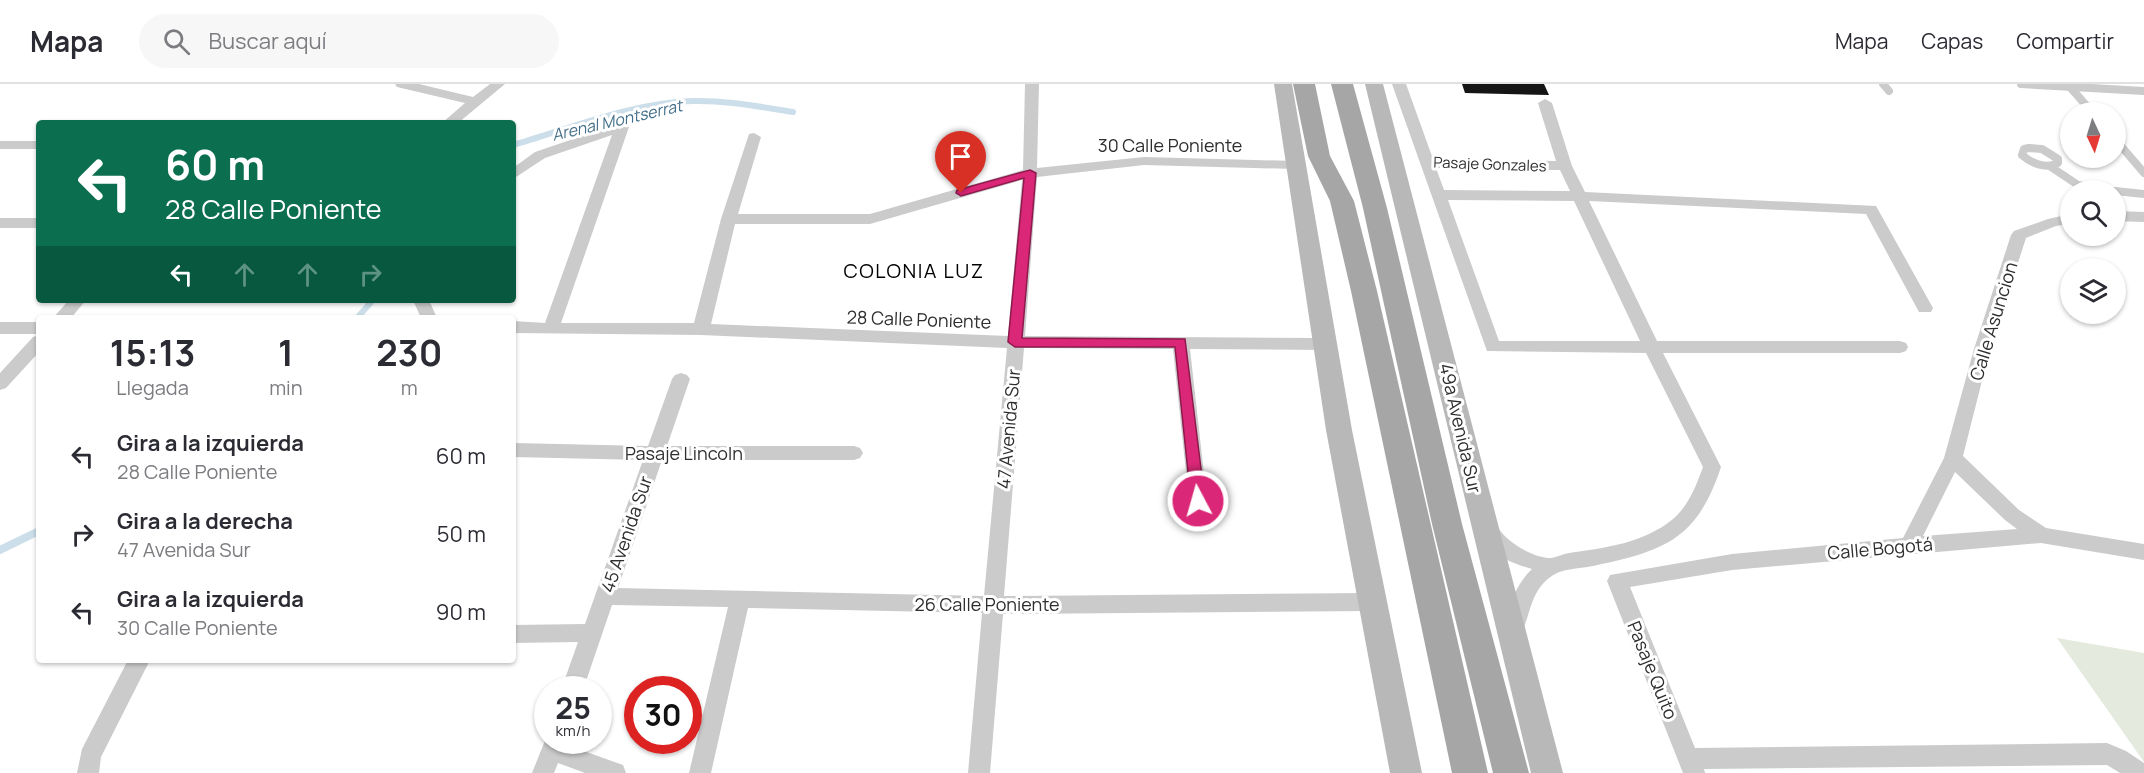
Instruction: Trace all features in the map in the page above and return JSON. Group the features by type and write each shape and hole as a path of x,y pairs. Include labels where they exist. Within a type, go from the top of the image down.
{"main road":[{"path":"1304,84 1319,156 1342,201"},
{"path":"1320,84 1342,201 1395,427 1470,773"},
{"name":"49a Avenida Sur","path":"1342,84 1375,208 1447,524 1511,773"}],"street":[{"path":"402,84 476,102"},
{"path":"453,120 498,84"},
{"name":"47 Avenida Sur","path":"979,773 1030,173 1032,84"},
{"path":"1283,84 1324,344 1370,602 1406,773"},
{"name":"49a Avenida Sur","path":"1374,84 1514,633 1547,773"},
{"name":"Pasaje Gonzales","path":"1399,84 1426,163 1565,166"},
{"path":"1514,633 1516,616 1532,580 1551,566 1620,552 1650,543 1688,519 1707,487 1712,466 1652,348 1565,166 1545,103"},
{"path":"516,173 540,155 622,127 551,329"},
{"path":"700,329 729,219 754,137"},
{"path":"0,145 36,146"},
{"name":"30 Calle Poniente","path":"729,219 870,219 1030,173 1083,166 1144,161 1294,165"},
{"path":"1426,163 1493,347 1900,347"},
{"path":"1438,195 1580,196 1871,208 1925,308"},
{"path":"2126,216 2144,217"},
{"name":"Calle Asuncion","path":"1909,544 1953,458 1982,349 2019,235 2060,221"},
{"path":"0,223 36,223"},
{"path":"64,315 75,303"},
{"name":"28 Calle Poniente","path":"516,327 700,329 1015,342 1324,344"},
{"path":"0,328 36,328"},
{"path":"1181,342 1198,501"},
{"path":"0,384 36,344"},
{"name":"45 Avenida Sur","path":"577,676 681,379"},
{"name":"Pasaje Lincoln","path":"516,450 854,453"},
{"path":"1953,458 2012,515 2041,535"},
{"path":"1479,503 1494,543 1520,556 1551,566"},
{"name":"Calle Bogotá","path":"1617,581 1732,562 1909,544 2041,535 2144,552"},
{"name":"Pasaje Quito","path":"1617,581 1691,766 2107,754 2118,758 2139,773"},
{"name":"26 Calle Poniente","path":"605,596 993,605 1370,602"},
{"path":"700,773 740,600"},
{"path":"516,634 592,633"},
{"path":"88,773 90,756 94,747 137,663"},
{"path":"543,773 550,754"},
{"path":"573,754 615,773"}],"lane":[{"path":"1883,84 1889,91"},
{"path":"2020,84 2144,91"},
{"path":"2070,87 2083,102"},
{"path":"2126,152 2144,173"},
{"path":"2051,166 2071,180"},
{"path":"2126,192 2144,194"}],"shaded area":[{"path":"2057,638 2144,653 2144,762"}],"building":[{"path":"1462,84 1544,84 1549,95 1465,93"}],"waterway":[{"name":"Arenal Montserrat","path":"516,144 601,117 669,103 717,102 793,112"},
{"name":"Arenal Montserrat","path":"360,315 370,303"},
{"name":"Arenal Montserrat","path":"0,550 36,532"}],"district":[{"name":"COLONIA LUZ","path":"914,270"}],"route":[{"path":"961,193 1030,173 1015,342 1181,342 1198,501"}]}
